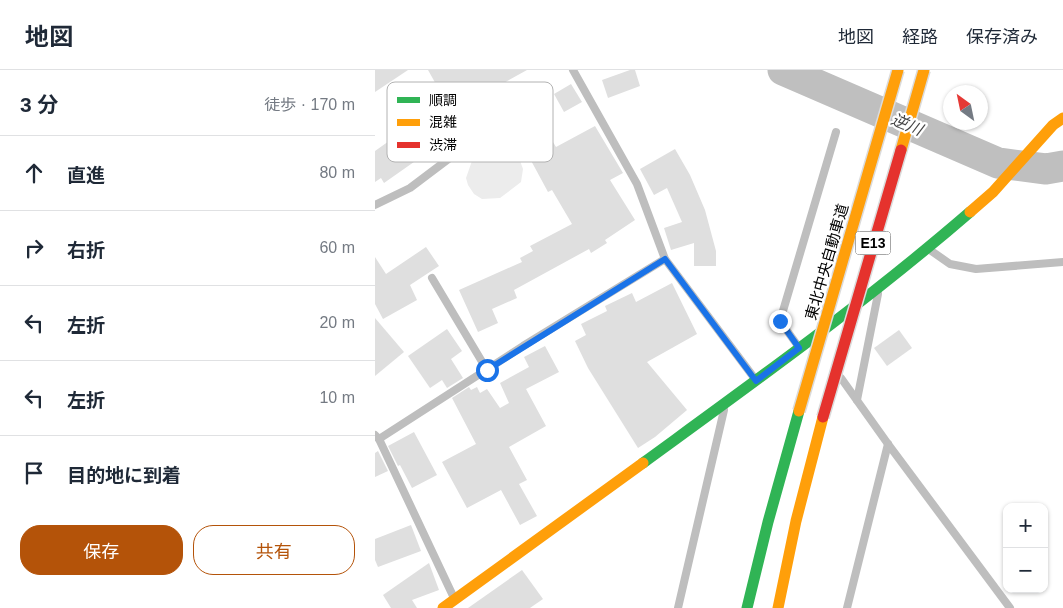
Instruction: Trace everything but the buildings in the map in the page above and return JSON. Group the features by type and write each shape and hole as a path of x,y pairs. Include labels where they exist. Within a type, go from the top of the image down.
{"main road":[{"name":"東北中央自動車道","path":"747,608 768,522 799,410 898,70"},
{"name":"E13","path":"779,608 796,521 823,417 924,70"},
{"path":"450,605 725,404 880,286 993,192 1053,125 1063,118"}],"lane":[{"path":"573,70 637,184 665,259 756,381"},
{"path":"799,348 780,321 836,132"},
{"path":"375,205 410,188 444,162"},
{"path":"927,248 950,264 976,269 1063,262"},
{"path":"450,605 377,437 665,259"},
{"path":"432,278 487,370"},
{"path":"857,400 880,286"},
{"path":"813,338 824,353"},
{"path":"829,361 1010,608"},
{"path":"678,608 725,404"},
{"path":"847,608 888,444"}],"shaded area":[{"path":"472,162 520,162 523,169 521,182 500,198 482,199 474,194 466,178"}],"waterway":[{"name":"逆川","path":"783,70 998,163 1046,169 1063,166"}],"traffic: fast":[{"path":"643,463 850,310 970,212"},
{"path":"747,608 768,522 799,411"}],"traffic: slow":[{"path":"799,411 898,70"},
{"path":"901,150 924,70"},
{"path":"970,212 993,192 1053,125 1063,118"},
{"path":"778,608 796,521 823,417"},
{"path":"443,608 643,463"}],"traffic: jam":[{"path":"823,417 901,150"}],"route":[{"path":"487,370 665,259 756,381 799,348 780,321"}]}
